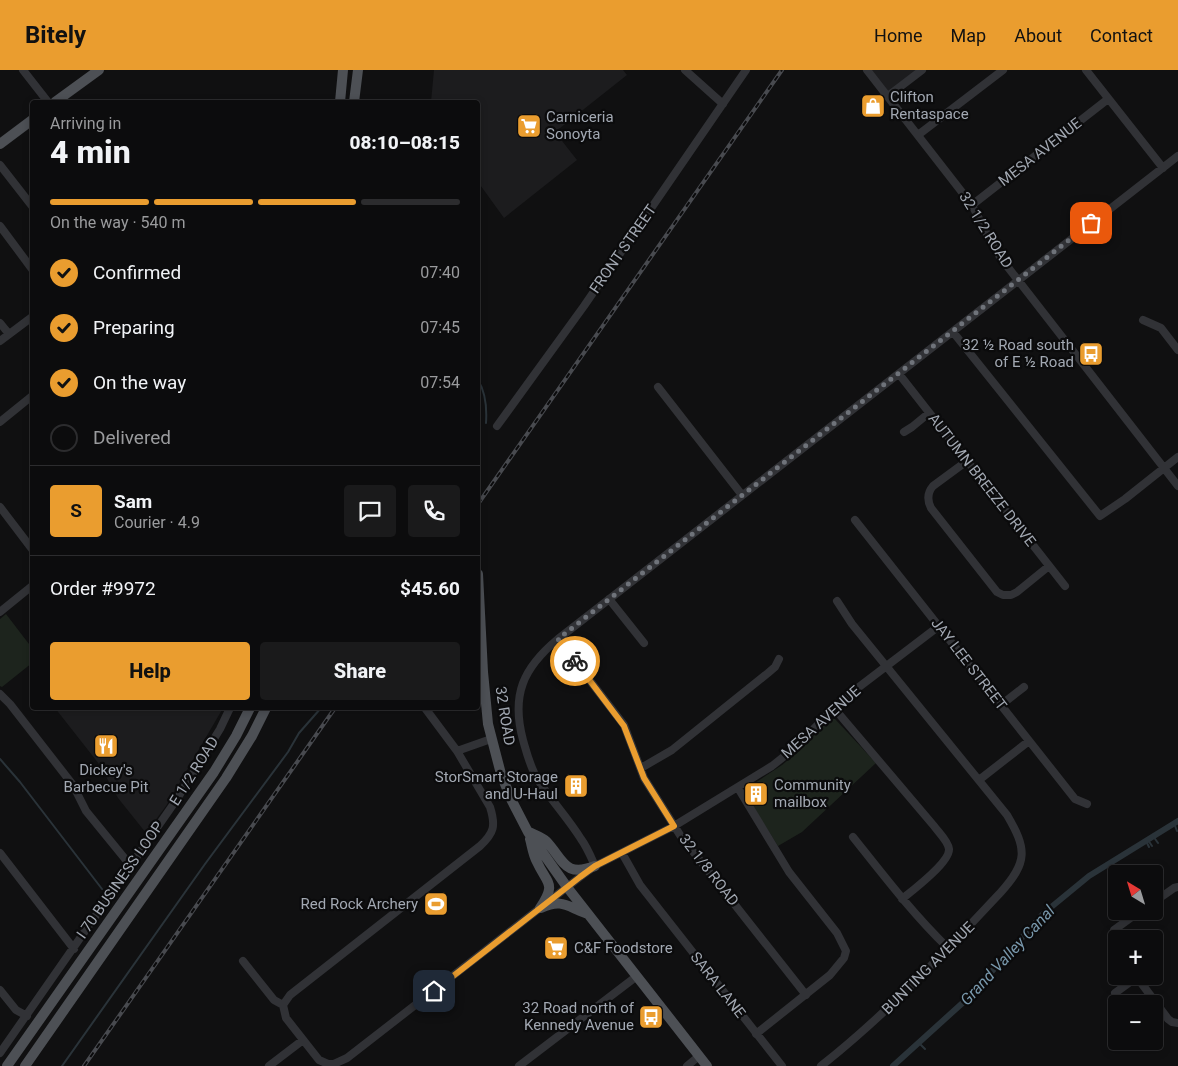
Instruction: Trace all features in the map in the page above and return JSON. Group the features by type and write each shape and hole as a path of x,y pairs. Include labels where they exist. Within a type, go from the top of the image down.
{"main road":[{"path":"58,100 99,70"},
{"path":"340,100 343,70"},
{"path":"354,100 358,71"},
{"path":"0,144 30,122"},
{"name":"32 ROAD","path":"480,613 484,692 491,739 504,782 528,832 567,887 707,1066"},
{"name":"I 70 BUSINESS LOOP","path":"7,1066 214,772 249,710"},
{"name":"I 70 BUSINESS LOOP","path":"25,1066 226,778 252,736 265,710"},
{"path":"528,832 545,840 560,861 572,870 583,870 595,866"},
{"path":"528,832 536,861 550,885 549,894 540,908"},
{"path":"540,908 559,902 589,914"}],"street":[{"path":"23,70 46,100"},
{"path":"685,70 723,104"},
{"name":"FRONT STREET","path":"497,426 584,306 746,70"},
{"name":"32 1/2 ROAD","path":"867,70 972,205 994,248 1178,486"},
{"path":"888,96 922,70"},
{"path":"918,135 1003,70"},
{"path":"1086,70 1163,168"},
{"name":"MESA AVENUE","path":"972,205 1108,98"},
{"path":"595,866 582,839 534,772 528,756 519,722 519,698 526,674 538,657 609,599 1178,156"},
{"path":"0,165 30,203"},
{"path":"0,226 30,266"},
{"path":"0,341 30,318"},
{"path":"1143,320 1161,328 1178,350"},
{"path":"0,323 9,334"},
{"path":"953,332 1100,516 1125,499 1178,457"},
{"name":"AUTUMN BREEZE DRIVE","path":"899,374 1065,586"},
{"path":"658,386 742,495"},
{"path":"0,422 30,398"},
{"path":"904,432 929,413"},
{"path":"967,461 932,486 929,491 928,502 972,562 997,592 1003,595 1011,595 1017,592 1049,566"},
{"path":"0,507 30,545"},
{"name":"JAY LEE STREET","path":"855,520 1075,799 1087,804"},
{"path":"1,609 30,587"},
{"path":"609,599 644,643"},
{"path":"837,601 852,624 979,780 1029,741"},
{"name":"MESA AVENUE","path":"303,1040 319,1060 328,1064 334,1064 347,1058 595,866 674,826 772,766 797,746 834,708 939,626"},
{"name":"32 1/8 ROAD","path":"558,639 624,726 644,778 674,826 806,995"},
{"path":"641,768 672,750 768,673 775,667 779,659"},
{"path":"1001,705 1024,687"},
{"path":"0,694 73,784 86,811 132,865"},
{"path":"834,708 934,826 949,847 948,854 926,878 902,899"},
{"name":"E 1/2 ROAD","path":"0,1053 132,865 199,764 229,710"},
{"path":"268,1066 303,1040 286,1018 283,1005 290,994 480,846 490,836 494,818 490,808 457,751 426,710"},
{"path":"457,751 491,739"},
{"name":"BUNTING AVENUE","path":"821,1066 904,995 1015,877 1022,859 1022,847 1018,835 1007,816 979,780"},
{"path":"738,788 789,872 841,939 846,951 838,967 756,1034"},
{"path":"854,837 920,921 948,948"},
{"name":"SARA LANE","path":"622,852 640,885 782,1066"},
{"path":"0,853 74,949"},
{"path":"1163,896 1178,887"},
{"path":"1115,930 1128,920"},
{"path":"244,961 274,1000 283,1005"},
{"path":"520,1066 637,976"},
{"path":"1115,993 1126,985"},
{"path":"1143,985 1168,1019 1178,1023"},
{"path":"0,990 16,1010 27,1016"},
{"path":"687,1066 700,1056"}],"shaded area":[{"path":"434,70 623,70 627,75 555,132 577,160 504,218 480,185 480,100 431,100"},
{"path":"871,70 917,70 888,92"},
{"path":"6,614 30,645 30,665 2,687 0,686 0,619"},
{"path":"57,710 222,710 166,806 146,833 118,798 99,764"},
{"path":"830,719 835,719 876,763 802,832 778,846 743,791 782,765 799,751"}],"waterway":[{"path":"480,384 485,401 486,423"},
{"path":"62,1066 205,864 288,752 299,733 319,710"},
{"path":"0,759 20,782 102,889"},
{"name":"Grand Valley Canal","path":"893,1066 968,998 1044,913 1089,876 1178,821"},
{"name":"Grand Valley Canal","path":"1174,823 1177,831"},
{"name":"Grand Valley Canal","path":"1153,836 1158,843"},
{"name":"Grand Valley Canal","path":"1148,840 1152,846"},
{"name":"Grand Valley Canal","path":"1146,841 1149,847"},
{"path":"919,1043 925,1049"}],"railway":[{"path":"480,501 782,70"},
{"path":"84,1066 334,710"}],"way so far":[{"path":"575,661 558,639 1091,223"}],"place":[{"name":"Clifton Rentaspace","path":"873,106"},
{"name":"Carniceria Sonoyta","path":"529,126"},
{"name":"32 ½ Road south of E ½ Road","path":"1091,354"},
{"name":"Dickey's Barbecue Pit","path":"106,746"},
{"name":"StorSmart Storage and U-Haul","path":"576,786"},
{"name":"Community mailbox","path":"756,794"},
{"name":"Red Rock Archery","path":"436,904"},
{"name":"C&F Foodstore","path":"556,948"},
{"name":"32 Road north of Kennedy Avenue","path":"651,1017"}],"route":[{"path":"434,991 595,866 674,826 644,778 624,726 575,661"}]}
